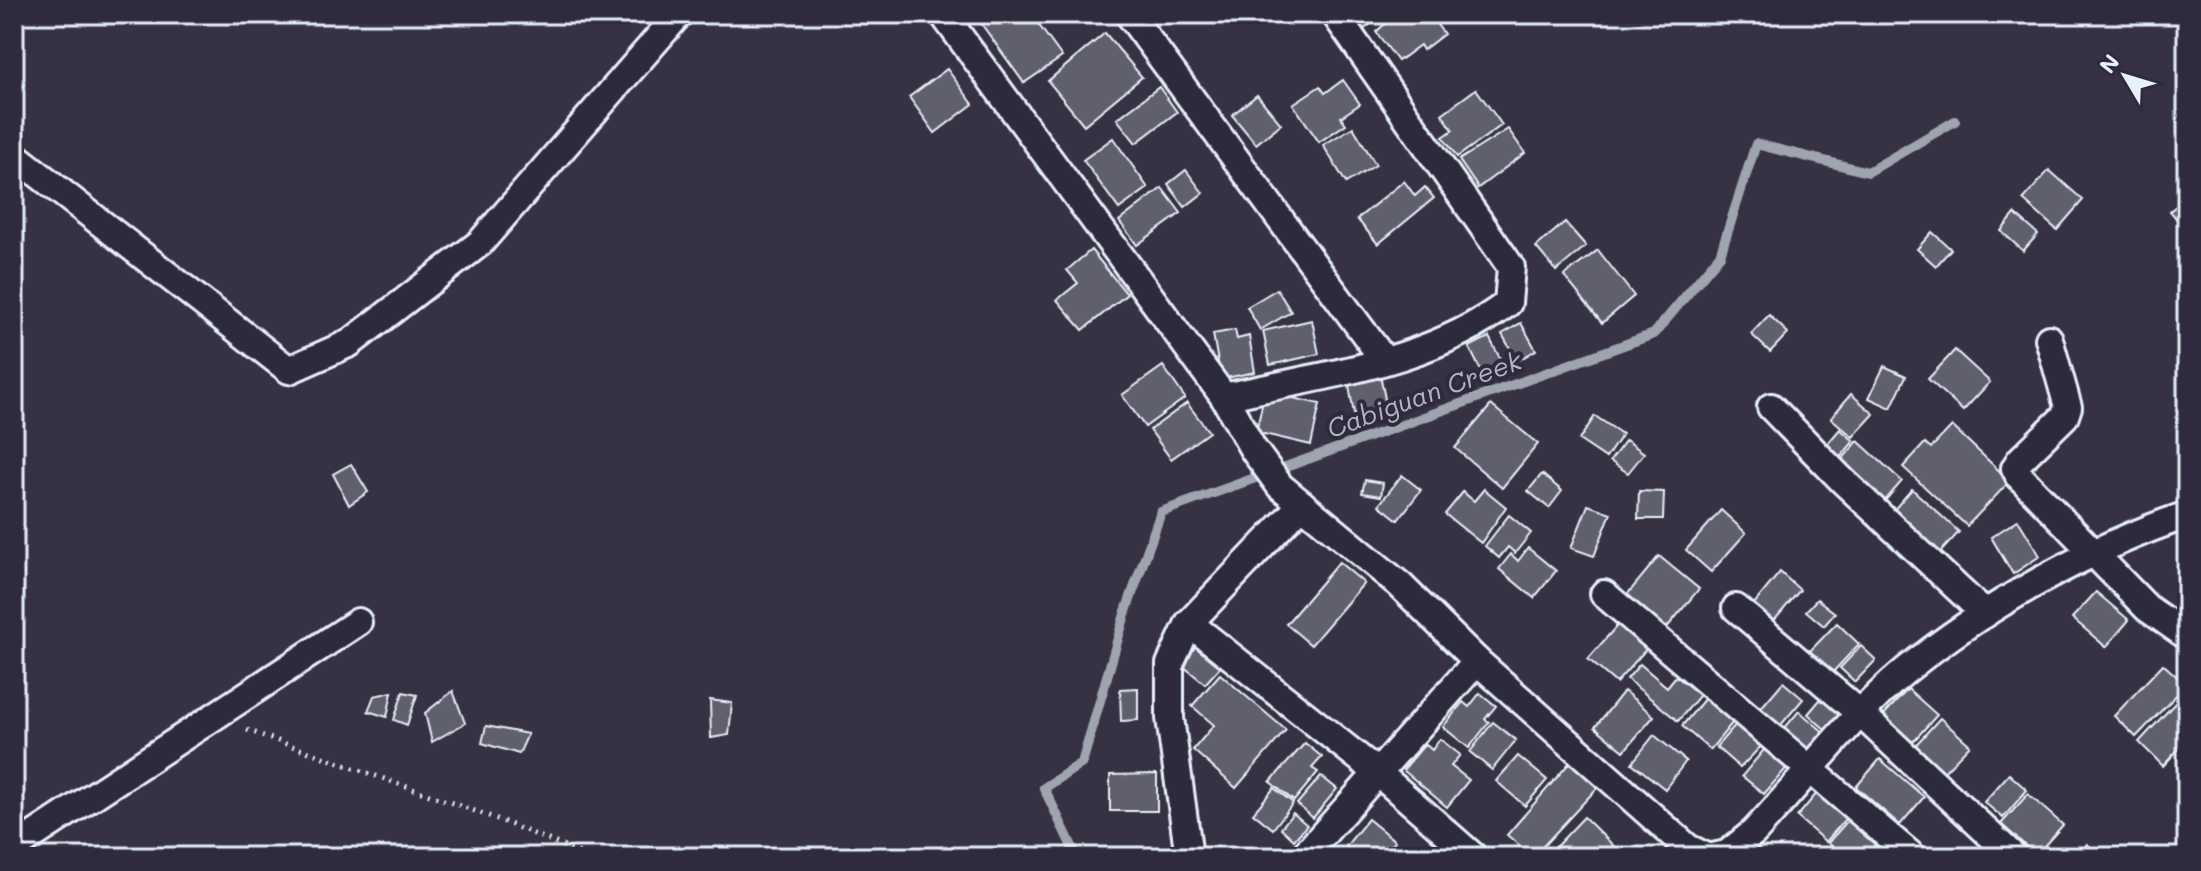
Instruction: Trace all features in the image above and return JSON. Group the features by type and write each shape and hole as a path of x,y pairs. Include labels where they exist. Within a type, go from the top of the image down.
{"street":[{"path":"14,155 289,370 350,343 480,243 679,14"},
{"path":"943,14 1224,397 1253,449 1280,486 1400,585 1477,661 1688,848 1710,857 1727,854 1754,832 1904,672 1985,614 2151,527 2187,515"},
{"path":"1129,14 1384,360"},
{"path":"1224,397 1413,353 1490,318 1508,303 1511,267 1335,14"},
{"path":"2049,339 2068,407 2065,416 2015,468 2094,556 2147,608 2187,636"},
{"path":"1771,407 1843,481 1985,614"},
{"path":"1189,857 1170,718 1170,664 1189,623 1302,504"},
{"path":"1604,594 1913,857"},
{"path":"1736,608 1862,715 2014,857"},
{"path":"14,848 358,622"},
{"path":"1189,623 1377,772 1474,857"},
{"path":"1303,857 1477,661"}],"path":[{"path":"213,717 500,820 590,857"}],"building":[{"path":"991,14 1031,14 1062,57 1024,83 980,22"},
{"path":"1350,14 1377,14 1379,17 1363,30"},
{"path":"1396,14 1429,14 1444,34 1423,50 1420,45 1398,61 1376,32"},
{"path":"1105,33 1142,77 1084,125 1048,81"},
{"path":"947,69 973,104 935,133 909,97"},
{"path":"1343,80 1360,104 1341,117 1346,124 1319,142 1293,104 1320,86 1325,93"},
{"path":"1159,87 1177,112 1136,143 1117,119"},
{"path":"1476,89 1502,125 1457,157 1443,137 1453,130 1442,114"},
{"path":"1257,95 1281,124 1256,144 1232,115"},
{"path":"1353,127 1376,165 1346,183 1323,145"},
{"path":"1508,129 1525,153 1478,188 1459,160"},
{"path":"1113,138 1148,188 1119,209 1083,160"},
{"path":"1186,170 1203,193 1185,207 1168,184"},
{"path":"2049,170 2083,200 2057,230 2023,200"},
{"path":"1404,181 1415,196 1425,187 1434,198 1378,244 1357,219"},
{"path":"1162,188 1181,213 1137,245 1119,221"},
{"path":"2187,197 2187,226 2184,228 2170,211"},
{"path":"2015,214 2038,234 2023,251 2001,231"},
{"path":"1565,222 1586,246 1556,271 1536,247"},
{"path":"1932,232 1951,249 1936,266 1917,249"},
{"path":"1091,250 1127,294 1083,330 1057,300 1078,283 1067,270"},
{"path":"1598,250 1634,296 1602,323 1564,276"},
{"path":"1277,289 1291,312 1260,330 1247,307"},
{"path":"1769,315 1788,333 1770,352 1751,334"},
{"path":"1312,320 1319,354 1270,365 1263,331"},
{"path":"1521,323 1536,350 1517,361 1502,334"},
{"path":"1235,330 1237,339 1249,336 1255,372 1221,379 1213,334"},
{"path":"1489,337 1505,368 1485,379 1469,347"},
{"path":"1955,350 1990,382 1963,411 1928,379"},
{"path":"1163,366 1185,398 1145,427 1122,395"},
{"path":"1884,366 1906,376 1891,408 1869,398"},
{"path":"1380,374 1388,414 1355,420 1348,380"},
{"path":"1265,392 1320,404 1311,445 1256,432"},
{"path":"1851,394 1874,414 1853,437 1831,418"},
{"path":"1187,403 1209,432 1171,459 1150,430"},
{"path":"1491,405 1538,444 1502,488 1455,448"},
{"path":"1595,416 1622,434 1606,458 1579,440"},
{"path":"1952,426 2010,481 1967,526 1903,467 1925,443 1931,448"},
{"path":"1840,429 1854,441 1838,460 1824,448"},
{"path":"1626,440 1644,453 1628,473 1610,461"},
{"path":"1858,441 1902,481 1883,503 1838,464"},
{"path":"351,464 368,492 349,505 333,474"},
{"path":"1542,474 1562,491 1549,508 1528,491"},
{"path":"1402,475 1421,490 1398,520 1379,505"},
{"path":"1365,480 1383,483 1381,496 1362,493"},
{"path":"1484,489 1506,507 1481,543 1445,514 1463,492 1474,501"},
{"path":"1912,489 1959,532 1937,556 1891,513"},
{"path":"1639,491 1664,492 1663,519 1638,519"},
{"path":"1588,505 1611,513 1594,556 1571,548"},
{"path":"1721,510 1746,533 1711,572 1686,550"},
{"path":"1509,515 1531,533 1515,553 1508,547 1499,558 1485,546"},
{"path":"2018,520 2040,556 2013,574 1991,537"},
{"path":"1528,548 1556,571 1534,598 1499,569 1511,554 1518,561"},
{"path":"1659,556 1699,589 1665,630 1625,597"},
{"path":"1339,562 1364,583 1311,645 1286,624"},
{"path":"1780,572 1800,590 1773,622 1753,605"},
{"path":"2096,592 2129,620 2106,647 2072,618"},
{"path":"1817,599 1835,613 1824,626 1806,611"},
{"path":"1621,621 1649,646 1616,683 1588,659"},
{"path":"1837,623 1859,644 1831,674 1809,652"},
{"path":"1195,641 1223,664 1205,684 1177,661"},
{"path":"1861,646 1876,660 1855,682 1840,668"},
{"path":"1640,664 1667,687 1676,676 1700,695 1678,721 1627,679"},
{"path":"2163,664 2186,685 2136,737 2114,716"},
{"path":"1220,674 1286,730 1236,788 1193,750 1214,725 1192,706"},
{"path":"1783,682 1803,699 1780,726 1760,709"},
{"path":"1138,688 1138,720 1121,721 1120,689"},
{"path":"1908,689 1937,715 1908,747 1879,720"},
{"path":"453,691 465,723 432,742 425,713"},
{"path":"1624,691 1654,716 1624,751 1595,727"},
{"path":"392,692 387,717 368,711 374,696"},
{"path":"403,692 417,695 407,725 394,720"},
{"path":"1710,692 1738,716 1710,750 1682,726"},
{"path":"1480,693 1496,706 1485,719 1489,722 1469,748 1443,727 1463,702 1469,707"},
{"path":"1824,695 1843,711 1827,731 1808,714"},
{"path":"710,700 732,703 729,735 711,738"},
{"path":"2177,701 2187,710 2187,740 2163,766 2139,742"},
{"path":"1799,711 1826,734 1805,758 1778,736"},
{"path":"1940,718 1970,745 1941,775 1912,749"},
{"path":"1493,722 1516,740 1492,770 1470,752"},
{"path":"1737,723 1768,739 1740,768 1716,747"},
{"path":"486,726 528,734 519,754 482,743"},
{"path":"1654,735 1686,761 1665,789 1632,763"},
{"path":"1440,739 1460,755 1451,766 1469,780 1447,807 1403,770 1425,744 1432,750"},
{"path":"1305,743 1322,757 1312,768 1318,772 1294,801 1270,782"},
{"path":"1768,745 1790,764 1764,794 1742,776"},
{"path":"1518,756 1547,780 1525,806 1496,781"},
{"path":"1880,759 1924,797 1900,825 1856,787"},
{"path":"1571,761 1599,786 1533,857 1507,835"},
{"path":"1157,774 1157,811 1110,811 1110,775"},
{"path":"2009,774 2027,790 2003,818 1984,802"},
{"path":"1321,776 1337,789 1313,818 1297,804"},
{"path":"1274,788 1293,803 1273,829 1253,813"},
{"path":"1817,793 1846,818 1826,842 1797,817"},
{"path":"2028,794 2063,825 2036,855 2001,824"},
{"path":"1293,813 1307,825 1294,840 1281,828"},
{"path":"1584,817 1625,857 1546,857"},
{"path":"1368,819 1395,841 1382,857 1359,857 1346,846"},
{"path":"1849,819 1877,843 1865,857 1845,857 1828,843"},
{"path":"2087,844 2104,857 2077,857"}],"waterway":[{"name":"Cabiguan Creek","path":"1077,857 1044,788 1082,763 1125,614 1161,512 1654,334 1720,255 1756,144 1868,172 1955,121"}]}
